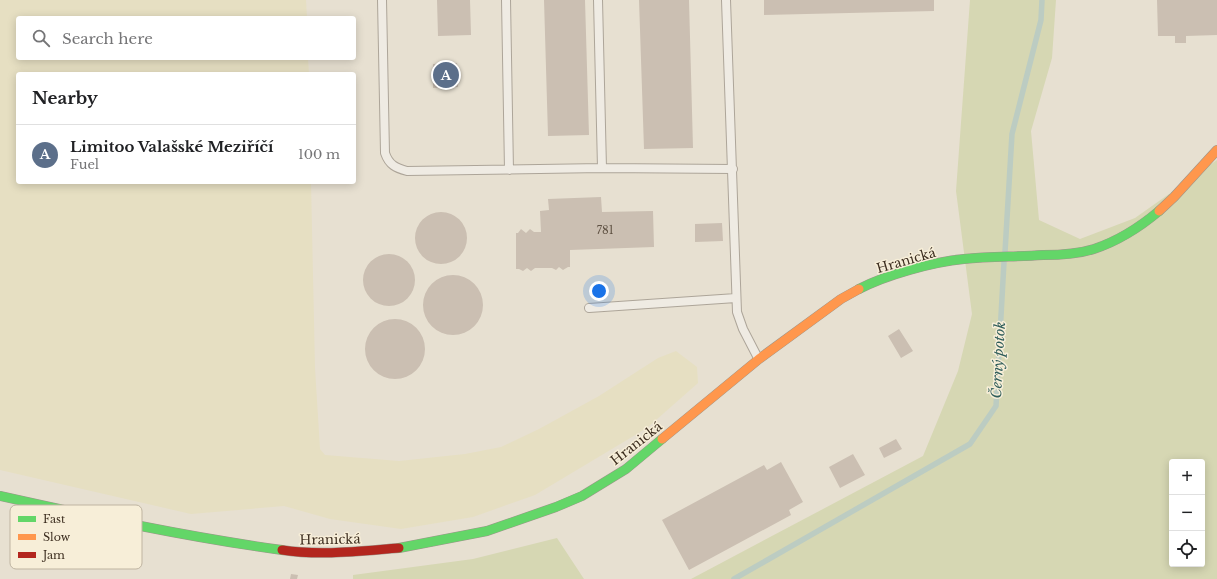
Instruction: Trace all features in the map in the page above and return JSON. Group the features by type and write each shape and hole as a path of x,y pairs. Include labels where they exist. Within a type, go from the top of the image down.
{"street":[{"name":"Hranická","path":"142,527 238,544 315,554 360,552 399,548 487,531 550,510 582,496 626,469 759,359 841,299 873,283 921,267 963,259 1074,253 1112,242 1142,225 1158,212 1174,197 1217,150"},
{"name":"Hranická","path":"0,496 40,505"}],"lane":[{"path":"382,0 385,153 391,164 398,169 407,171 602,168 733,169"},
{"path":"506,0 509,170"},
{"path":"598,0 602,168"},
{"path":"726,0 737,312 743,329 759,359"},
{"path":"588,308 736,298"}],"shaded area":[{"path":"0,0 306,0 307,16 16,16 16,60 308,60 309,72 16,72 16,184 311,184 315,368 320,449 325,455 399,461 465,454 501,447 539,429 599,396 658,358 676,351 697,367 698,383 647,428 535,495 473,517 401,529 330,519 284,506 191,514 0,470"}],"green space":[{"path":"970,0 1056,0 1052,58 1031,131 1039,220 1080,239 1135,218 1217,160 1217,579 691,579 923,456 958,371 972,314 956,191"},
{"path":"557,538 584,579 353,579 353,575 473,559"}],"building":[{"path":"437,0 470,0 471,35 438,36"},
{"path":"544,0 585,0 589,135 548,136"},
{"path":"639,0 689,0 693,148 644,149"},
{"path":"764,0 934,0 934,11 764,15"},
{"path":"1157,0 1217,0 1217,35 1186,36 1186,43 1175,43 1175,36 1158,36"},
{"path":"457,63 458,87 433,88 433,64"},
{"path":"601,197 602,212 653,211 654,247 570,250 570,267 563,270 559,267 556,270 552,268 535,268 531,271 527,268 523,271 516,269 516,233 518,233 521,229 526,233 530,229 534,232 541,232 540,211 549,210 548,199"},
{"path":"436,212 446,212 460,219 467,233 467,243 460,257 446,264 436,264 426,260 419,253 415,243 415,233 419,223 426,216"},
{"path":"722,223 723,241 695,242 695,224"},
{"path":"384,254 394,254 408,261 415,275 415,285 408,299 394,306 384,306 374,302 367,295 363,285 363,275 367,265 374,258"},
{"path":"453,275 470,280 478,288 483,305 478,322 470,330 453,335 436,330 428,322 423,305 428,288 436,280"},
{"path":"395,319 412,324 420,332 425,349 420,366 412,374 395,379 378,374 370,366 365,349 370,332 378,324"},
{"path":"899,329 913,351 901,358 888,336"},
{"path":"896,439 902,449 884,458 879,448"},
{"path":"853,454 865,475 840,488 829,467"},
{"path":"781,462 803,502 789,510 791,515 689,570 662,520 764,465 767,470"},
{"path":"291,574 298,575 297,579 290,579"}],"waterway":[{"name":"Černý potok","path":"1005,252 1012,134 1041,20 1042,0"},
{"name":"Černý potok","path":"734,579 970,444 996,406 1004,262"}],"traffic: fast":[{"path":"859,289 896,274 938,263 984,257 1062,254 1088,251 1120,238 1144,223 1159,211"},
{"path":"399,548 487,531 556,507 582,496 626,469 662,439"},
{"path":"0,496 41,505"},
{"path":"142,526 282,550"}],"traffic: slow":[{"path":"1159,211 1174,197 1217,150"},
{"path":"662,439 759,359 841,299 859,289"}],"traffic: jam":[{"path":"282,550 326,553 399,548"}],"place":[{"name":"Limitoo Valašské Meziříčí","path":"446,75"}]}
